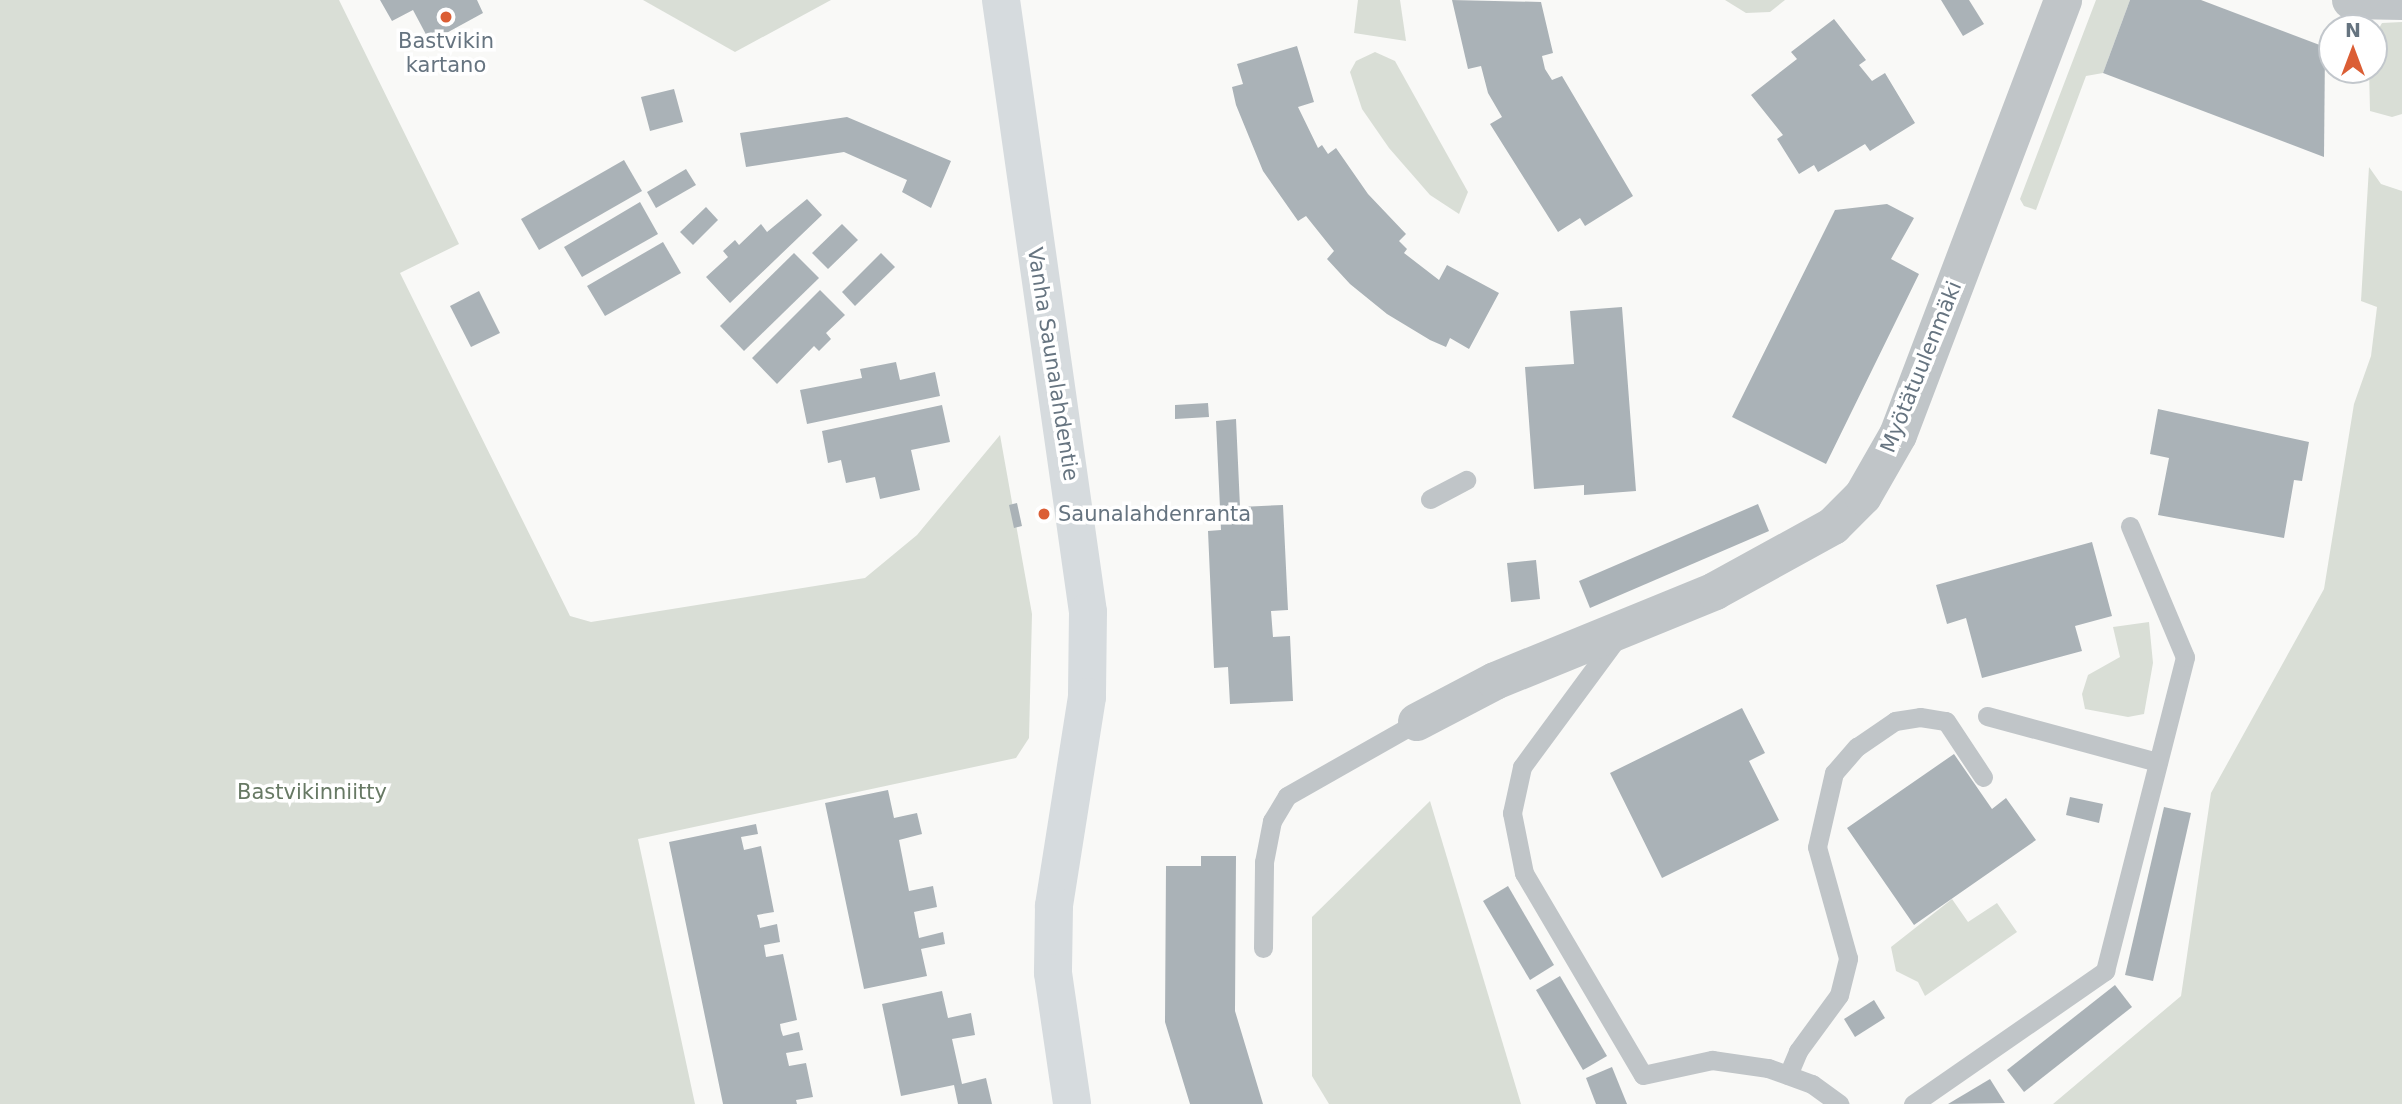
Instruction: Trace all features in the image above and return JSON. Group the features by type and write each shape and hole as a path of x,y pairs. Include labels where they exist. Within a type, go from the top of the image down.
{"street":[{"name":"Vanha Saunalahdentie","path":"1001,0 1088,612 1087,697 1054,906 1054,973 1072,1104"},
{"name":"Myötätuulenmäki","path":"1417,722 1495,681 1715,590 1833,526 1863,496 1898,435 2063,0"},
{"path":"2351,0 2402,1"}],"lane":[{"path":"1430,499 1466,480"},
{"path":"1913,1104 2105,971 2185,657 2130,526"},
{"path":"1624,628 1522,767 1512,813 1524,873 1643,1075 1712,1060 1788,1075 1840,1104"},
{"path":"1987,716 2158,762"},
{"path":"1788,1075 1798,1051 1839,995 1848,958 1817,847 1834,773 1857,747 1895,721 1920,717 1946,721 1983,777"},
{"path":"1263,948 1264,862 1272,821 1287,796 1417,722"}],"green space":[{"name":"Bastvikinniitty","path":"0,0 339,0 459,244 400,273 570,616 591,622 865,578 917,535 1000,435 1032,614 1029,738 1016,758 638,839 695,1104 0,1104"},
{"path":"643,0 831,0 735,52"},
{"path":"1358,0 1400,0 1406,41 1354,33"},
{"path":"1725,0 1785,0 1770,12 1746,13"},
{"path":"2096,0 2130,0 2103,73 2086,76 2036,210 2024,206 2020,199"},
{"path":"2402,22 2402,114 2392,117 2370,111 2369,84 2388,84 2388,23"},
{"path":"1375,52 1395,61 1468,192 1459,214 1430,195 1389,148 1362,109 1350,72 1356,61"},
{"path":"2369,167 2381,184 2402,191 2402,1104 2053,1104 2181,996 2211,793 2324,589 2354,404 2371,356 2377,307 2361,301"},
{"path":"2149,622 2153,663 2144,714 2128,717 2085,709 2082,694 2088,675 2120,657 2113,627"},
{"path":"1430,801 1521,1104 1329,1104 1312,1076 1312,917"},
{"path":"1952,899 1968,922 1997,903 2017,932 1925,996 1918,982 1896,971 1891,947"}],"building":[{"name":"Bastvikin kartano","path":"380,0 477,0 483,13 430,42 413,10 392,21"},
{"path":"1452,0 1541,2 1553,53 1542,56 1545,69 1552,80 1562,76 1633,196 1585,226 1580,218 1558,232 1490,124 1502,117 1488,93 1481,66 1468,69"},
{"path":"1941,0 1969,0 1984,24 1963,36"},
{"path":"2130,0 2201,0 2318,44 2318,84 2325,84 2324,157 2103,73"},
{"path":"1834,19 1866,60 1859,65 1872,81 1885,73 1915,123 1870,151 1865,144 1818,172 1814,165 1799,174 1777,139 1783,135 1751,95 1797,59 1791,52"},
{"path":"1297,46 1314,102 1298,107 1318,148 1322,145 1328,154 1336,148 1368,194 1406,234 1399,241 1407,249 1404,253 1439,280 1447,265 1499,293 1469,349 1450,338 1446,347 1430,340 1387,314 1350,284 1327,259 1334,251 1306,216 1298,221 1263,171 1236,105 1232,87 1243,84 1237,64"},
{"path":"674,89 683,122 650,131 641,97"},
{"path":"847,117 951,161 931,208 902,192 907,180 844,152 746,167 740,133"},
{"path":"624,160 642,191 539,250 521,219"},
{"path":"686,169 696,185 656,208 647,192"},
{"path":"807,199 822,215 730,303 706,277 728,257 723,251 735,240 739,245 761,224 767,232"},
{"path":"640,202 658,234 582,277 564,247"},
{"path":"1887,204 1914,218 1891,259 1919,274 1826,464 1732,417 1835,210"},
{"path":"706,207 718,220 693,245 680,232"},
{"path":"842,224 858,240 828,269 812,253"},
{"path":"663,242 681,273 605,316 587,286"},
{"path":"794,253 819,278 744,351 720,326"},
{"path":"881,253 895,267 855,306 842,292"},
{"path":"820,290 845,315 826,333 831,339 819,351 814,346 777,384 752,358"},
{"path":"479,291 500,333 471,347 450,306"},
{"path":"1622,307 1636,491 1584,495 1584,485 1534,489 1525,367 1574,364 1570,311"},
{"path":"896,362 900,380 935,372 940,396 807,424 800,390 862,378 860,369"},
{"path":"1208,403 1209,417 1175,419 1175,405"},
{"path":"942,405 950,442 911,450 920,490 880,499 875,477 846,483 841,460 828,463 822,431"},
{"path":"2158,409 2309,442 2302,481 2294,480 2284,538 2158,515 2169,458 2150,454"},
{"path":"1236,419 1240,507 1283,505 1288,610 1271,611 1273,637 1290,636 1293,701 1230,704 1228,667 1214,668 1208,531 1221,530 1216,421"},
{"path":"1017,503 1022,526 1014,528 1009,505"},
{"path":"1758,504 1769,531 1590,608 1579,581"},
{"path":"2092,542 2112,616 2075,626 2082,651 1982,678 1966,618 1947,624 1936,585"},
{"path":"1536,560 1540,599 1511,602 1507,563"},
{"path":"1742,708 1765,753 1749,761 1779,820 1662,878 1610,773"},
{"path":"1954,754 1992,809 2006,798 2036,840 1914,925 1847,828"},
{"path":"888,790 894,818 917,813 922,834 899,840 909,891 933,886 937,907 914,912 919,938 943,932 945,944 921,949 927,976 864,989 825,803"},
{"path":"2070,797 2103,804 2099,823 2066,815"},
{"path":"2164,807 2191,813 2153,981 2125,975"},
{"path":"756,824 758,834 741,837 744,850 761,846 774,912 757,915 760,928 777,924 780,942 764,945 766,957 783,954 797,1020 780,1024 781,1030 783,1036 799,1032 803,1050 786,1053 789,1066 806,1063 813,1097 796,1100 797,1104 723,1104 669,842"},
{"path":"1201,856 1236,856 1235,1011 1263,1104 1190,1104 1165,1022 1166,866 1201,866"},
{"path":"1508,886 1554,965 1530,980 1483,901"},
{"path":"1560,976 1607,1056 1583,1070 1536,990"},
{"path":"2115,985 2132,1007 2024,1092 2007,1070"},
{"path":"942,991 948,1018 971,1013 975,1035 952,1039 962,1084 986,1078 992,1104 958,1104 954,1085 901,1096 882,1004"},
{"path":"1874,1000 1885,1018 1855,1037 1844,1019"},
{"path":"1612,1067 1627,1104 1596,1104 1586,1078"},
{"path":"1990,1079 2005,1103 1948,1104"}],"place":[{"name":"Bastvikin kartano","path":"446,17"},
{"name":"Saunalahdenranta","path":"1044,514"}]}
